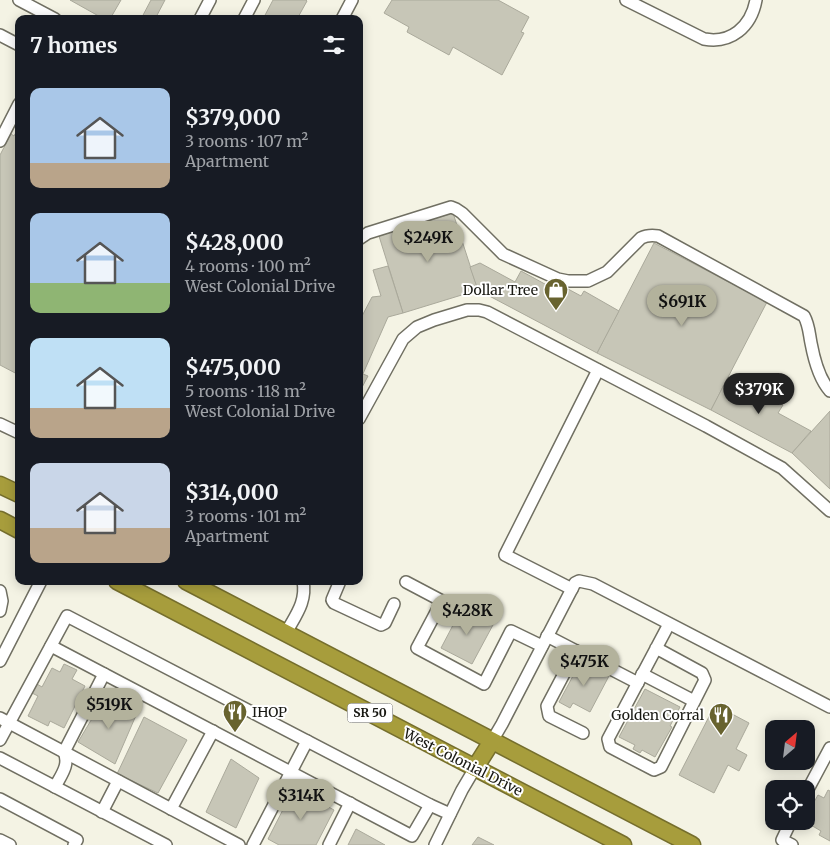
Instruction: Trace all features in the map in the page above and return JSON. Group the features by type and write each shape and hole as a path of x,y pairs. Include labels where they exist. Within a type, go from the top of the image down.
{"highway":[{"path":"0,485 15,492"},
{"path":"0,520 15,528"},
{"name":"West Colonial Drive","path":"125,585 623,845"},
{"name":"SR 50","path":"194,585 692,845"},
{"path":"476,768 492,741"}],"street":[{"path":"19,0 47,15"},
{"path":"202,15 210,0"},
{"path":"246,15 254,0"},
{"path":"338,0 351,3 344,15"},
{"path":"626,0 704,39 718,40 733,35 740,30 751,15 756,0"},
{"path":"0,35 15,43"},
{"path":"1,138 15,112"},
{"path":"363,236 368,233 451,207 462,214 503,254 558,279 588,281 607,272 641,238 652,235 658,236 804,316 809,329 818,370 825,386 830,391"},
{"path":"363,412 403,339 417,326 467,310 479,310 487,312 706,426 782,468 830,511"},
{"path":"572,589 505,555 598,370"},
{"path":"0,424 15,431"},
{"path":"492,741 575,583 579,580 593,584 830,707"},
{"path":"406,582 442,601 417,648 484,684 511,631 576,651 694,701"},
{"path":"2,654 39,585"},
{"path":"286,633 302,603 304,585"},
{"path":"338,585 332,600 334,603 381,625 385,623 394,604"},
{"path":"0,591 2,601 0,611"},
{"path":"0,740 5,721 67,616 450,814"},
{"path":"656,648 702,673 705,680 661,767 654,770 610,747 608,739 656,648 669,624"},
{"path":"51,646 350,803 410,840 430,805"},
{"path":"576,651 547,706 549,716 583,733"},
{"path":"64,752 104,674"},
{"path":"5,721 240,845"},
{"path":"171,809 213,731"},
{"path":"254,845 307,741"},
{"path":"55,787 65,767 67,758 64,752"},
{"path":"814,780 828,755"},
{"path":"0,758 166,845"},
{"path":"435,845 476,768"},
{"path":"102,812 118,781"},
{"path":"0,799 79,843"},
{"path":"328,845 350,803"},
{"path":"787,830 782,840 792,845"},
{"path":"0,840 10,845"}],"building":[{"path":"70,0 121,0 112,15 97,15"},
{"path":"151,0 165,0 157,15 143,15"},
{"path":"273,0 307,1 299,15 265,15"},
{"path":"392,0 498,0 529,17 521,32 524,33 502,75 453,47 449,55 407,32 409,27 384,13"},
{"path":"11,134 14,136 15,134 15,373 0,365 0,155"},
{"path":"453,213 478,290 403,313 379,236"},
{"path":"654,243 767,302 711,410 597,353"},
{"path":"480,263 515,282 521,271 565,295 568,289 581,296 584,291 619,311 597,353 478,290 470,267"},
{"path":"388,266 403,313 388,317 363,374 363,314 372,297 381,296 373,270"},
{"path":"363,374 368,376 363,385"},
{"path":"728,377 783,405 778,413 811,431 792,453 711,410"},
{"path":"830,411 830,489 792,453"},
{"path":"462,608 494,623 472,664 441,648"},
{"path":"581,661 609,676 590,712 573,703 570,708 559,702"},
{"path":"64,664 77,670 72,679 85,686 64,728 50,721 48,726 28,716 38,696 32,693 37,684 42,687 52,668 60,672"},
{"path":"645,689 680,707 670,726 672,727 655,757 642,750 640,753 633,749 635,745 619,737"},
{"path":"105,697 137,713 115,764 78,742"},
{"name":"Golden Corral","path":"715,705 749,723 736,749 747,755 739,771 728,765 714,793 679,775"},
{"path":"144,717 187,740 158,793 117,774"},
{"path":"231,759 259,778 236,828 206,812"},
{"path":"294,788 334,810 316,845 279,845 268,839"},
{"path":"828,790 830,791 830,841 819,835 821,831 815,827 815,800 818,795 824,798"},
{"path":"356,829 385,845 348,845"},
{"path":"478,837 494,845 472,845"}],"place":[{"name":"Dollar Tree","path":"556,311"},
{"name":"IHOP","path":"235,733"},
{"name":"Golden Corral","path":"721,736"}]}
